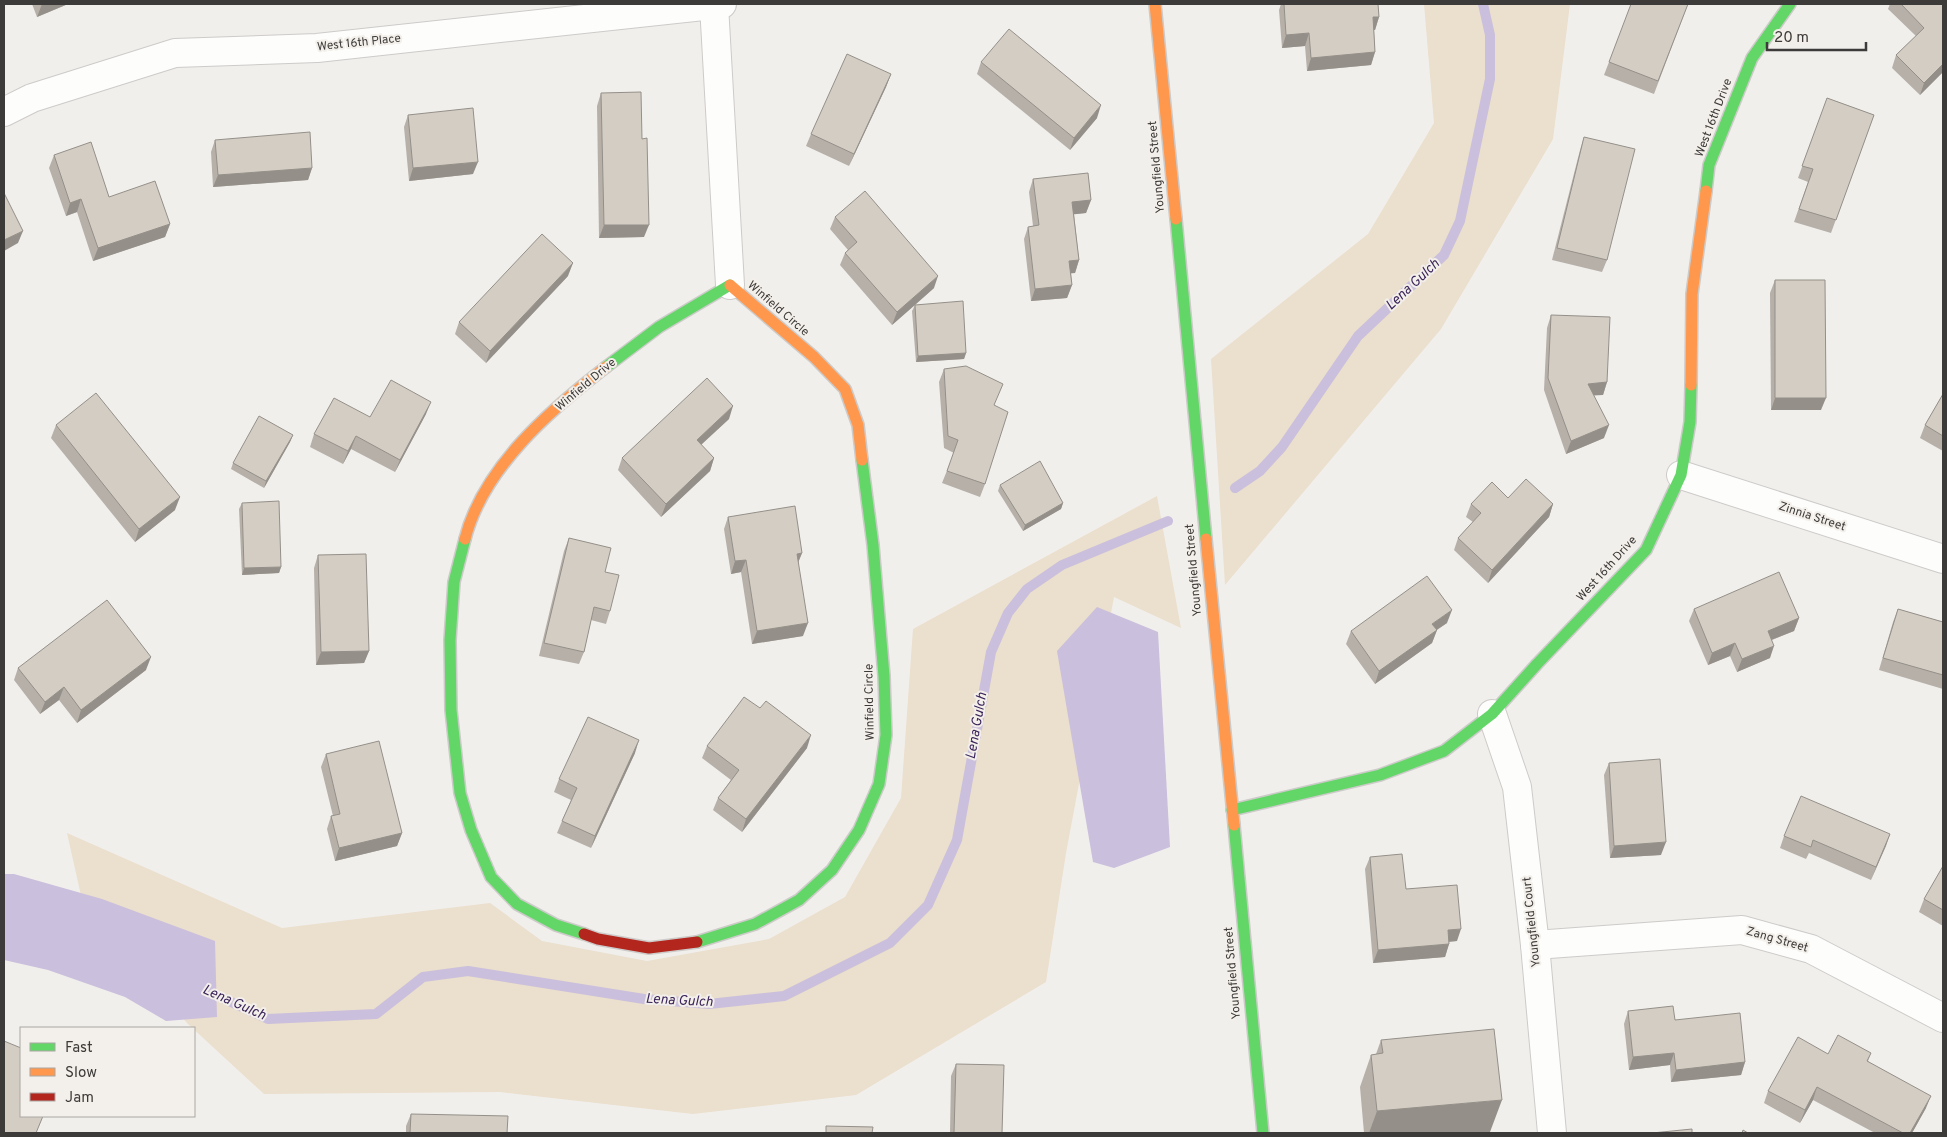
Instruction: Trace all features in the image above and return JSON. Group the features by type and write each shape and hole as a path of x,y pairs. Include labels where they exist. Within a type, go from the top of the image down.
{"street":[{"name":"West 16th Place","path":"4,112 32,98 175,53 317,48 718,4"},
{"path":"718,4 730,285"},
{"name":"Youngfield Street","path":"1155,4 1262,1133"},
{"name":"West 16th Drive","path":"1232,810 1380,775 1444,751 1492,714 1646,550 1681,475 1690,422 1692,294 1710,166 1752,58 1790,4"},
{"name":"Winfield Circle","path":"460,793 471,830 491,878 517,904 556,925 598,939 649,948 701,942 755,924 798,900 832,870 859,830 879,784 886,735 884,676 872,545 858,425 845,389 814,357 730,285"},
{"name":"Winfield Drive","path":"460,793 451,710 450,640 454,582 466,532 486,490 522,441 584,384 659,327 730,285"},
{"name":"Zinnia Street","path":"1681,475 1943,559"},
{"name":"Youngfield Court","path":"1492,714 1517,787 1535,945 1552,1133"},
{"name":"Zang Street","path":"1535,945 1742,930 1811,949 1943,1018"}],"shaded area":[{"path":"1424,4 1570,4 1553,139 1441,329 1225,585 1211,359 1368,234 1434,123"},
{"path":"1157,496 1181,628 1114,597 1066,853 1046,982 856,1095 693,1114 500,1092 264,1094 195,1030 195,1027 188,1024 84,909 67,833 282,928 490,903 542,941 647,961 769,939 845,897 901,798 913,629"},
{"path":"1097,607 1158,632 1170,847 1114,868 1093,862 1057,651"},
{"path":"4,874 14,874 102,899 215,941 217,1017 166,1021 125,997 48,970 4,960"}],"building":[{"path":"1284,4 1378,4 1379,17 1373,17 1375,52 1311,58 1309,33 1286,35"},
{"path":"1631,4 1688,4 1658,81 1609,62"},
{"path":"1901,4 1943,4 1943,64 1924,83 1896,55 1924,28"},
{"path":"1009,29 1101,105 1074,138 981,62"},
{"path":"847,54 891,74 854,154 811,134"},
{"path":"641,92 642,139 647,138 649,225 604,225 601,93"},
{"path":"1827,98 1874,115 1836,220 1799,209 1813,169 1802,166"},
{"path":"473,108 478,162 413,168 408,115"},
{"path":"310,132 312,168 218,175 215,140"},
{"path":"1584,137 1635,149 1607,260 1557,248"},
{"path":"91,142 109,197 155,181 170,224 98,248 81,199 70,203 54,155"},
{"path":"1088,173 1091,200 1072,202 1079,260 1069,261 1072,285 1035,289 1028,227 1039,225 1033,179"},
{"path":"865,191 938,276 897,312 845,253 857,242 835,217"},
{"path":"4,193 23,231 4,240"},
{"path":"542,234 573,263 490,351 459,322"},
{"path":"1775,280 1825,280 1826,398 1775,398"},
{"path":"963,301 966,353 918,356 915,305"},
{"path":"1551,315 1610,317 1607,382 1588,384 1609,425 1571,441 1548,378"},
{"path":"966,366 1003,384 994,405 1008,412 985,484 947,471 958,440 948,436 944,369"},
{"path":"707,378 733,406 697,440 714,458 666,504 622,458"},
{"path":"391,380 431,402 400,460 356,436 348,451 314,434 334,398 370,417"},
{"path":"96,393 180,497 139,529 56,425"},
{"path":"1943,394 1943,436 1925,425"},
{"path":"259,416 293,435 266,481 233,463"},
{"path":"1040,461 1063,503 1025,525 1000,485"},
{"path":"1526,479 1553,504 1492,570 1458,538 1481,513 1471,504 1492,482 1508,498"},
{"path":"279,501 281,567 244,568 242,503"},
{"path":"795,506 802,553 797,554 808,623 757,631 746,560 735,561 728,517"},
{"path":"569,538 611,548 605,572 619,575 610,611 594,607 584,652 544,643"},
{"path":"366,554 369,651 321,652 318,555"},
{"path":"1779,572 1799,618 1768,631 1774,646 1742,659 1735,643 1712,653 1694,609"},
{"path":"1427,576 1452,610 1432,624 1437,630 1379,671 1351,631"},
{"path":"107,600 151,657 81,710 64,687 45,702 18,668"},
{"path":"1898,609 1943,622 1943,675 1883,658"},
{"path":"744,697 760,708 766,701 811,735 746,819 718,798 739,770 707,746"},
{"path":"588,717 639,740 595,836 562,821 577,788 559,779"},
{"path":"379,741 402,833 339,848 331,816 340,814 326,754"},
{"path":"1660,759 1666,842 1614,846 1609,763"},
{"path":"1801,796 1890,834 1876,867 1813,840 1811,847 1784,836"},
{"path":"1402,854 1406,889 1457,885 1461,929 1448,930 1449,944 1378,950 1370,857"},
{"path":"1943,866 1943,910 1924,899"},
{"path":"1673,1006 1675,1020 1740,1013 1745,1062 1676,1070 1674,1053 1633,1057 1628,1011"},
{"path":"1494,1029 1502,1100 1377,1111 1371,1055 1383,1053 1381,1040"},
{"path":"1838,1035 1871,1053 1867,1061 1931,1096 1910,1133 1903,1133 1817,1087 1805,1110 1768,1091 1798,1037 1828,1054"},
{"path":"4,1041 20,1048 20,1117 43,1117 36,1133 4,1133"},
{"path":"956,1064 1004,1065 1002,1133 954,1133"},
{"path":"411,1114 508,1116 507,1133 410,1133"},
{"path":"826,1126 873,1127 872,1133 826,1133"},
{"path":"1692,1129 1692,1133 1652,1133"}],"waterway":[{"name":"Lena Gulch","path":"1235,488 1260,471 1282,447 1358,336 1444,255 1460,221 1490,79 1490,35 1483,4"},
{"name":"Lena Gulch","path":"205,990 268,1019 376,1014 423,977 468,971 644,999 709,1004 784,996 890,943 928,905 957,840 991,652 1008,613 1027,589 1062,565 1168,521"}],"traffic: fast":[{"path":"1706,191 1709,165 1752,58 1790,4"},
{"path":"1176,219 1206,539"},
{"path":"606,367 659,327 730,285"},
{"path":"1232,810 1380,775 1444,751 1492,714 1646,550 1681,475 1690,422 1691,385"},
{"path":"697,942 755,924 799,900 832,870 859,830 879,784 886,735 884,676 873,545 862,460"},
{"path":"465,539 454,582 450,640 451,710 460,793 471,830 491,877 517,904 556,925 584,934"},
{"path":"1234,825 1263,1133"}],"traffic: slow":[{"path":"1155,4 1176,219"},
{"path":"1691,385 1692,294 1706,191"},
{"path":"730,285 814,357 845,389 858,425 862,460"},
{"path":"465,539 474,513 487,488 521,442 563,402 606,367"},
{"path":"1206,539 1234,825"}],"traffic: jam":[{"path":"584,934 598,939 649,948 697,942"}]}
